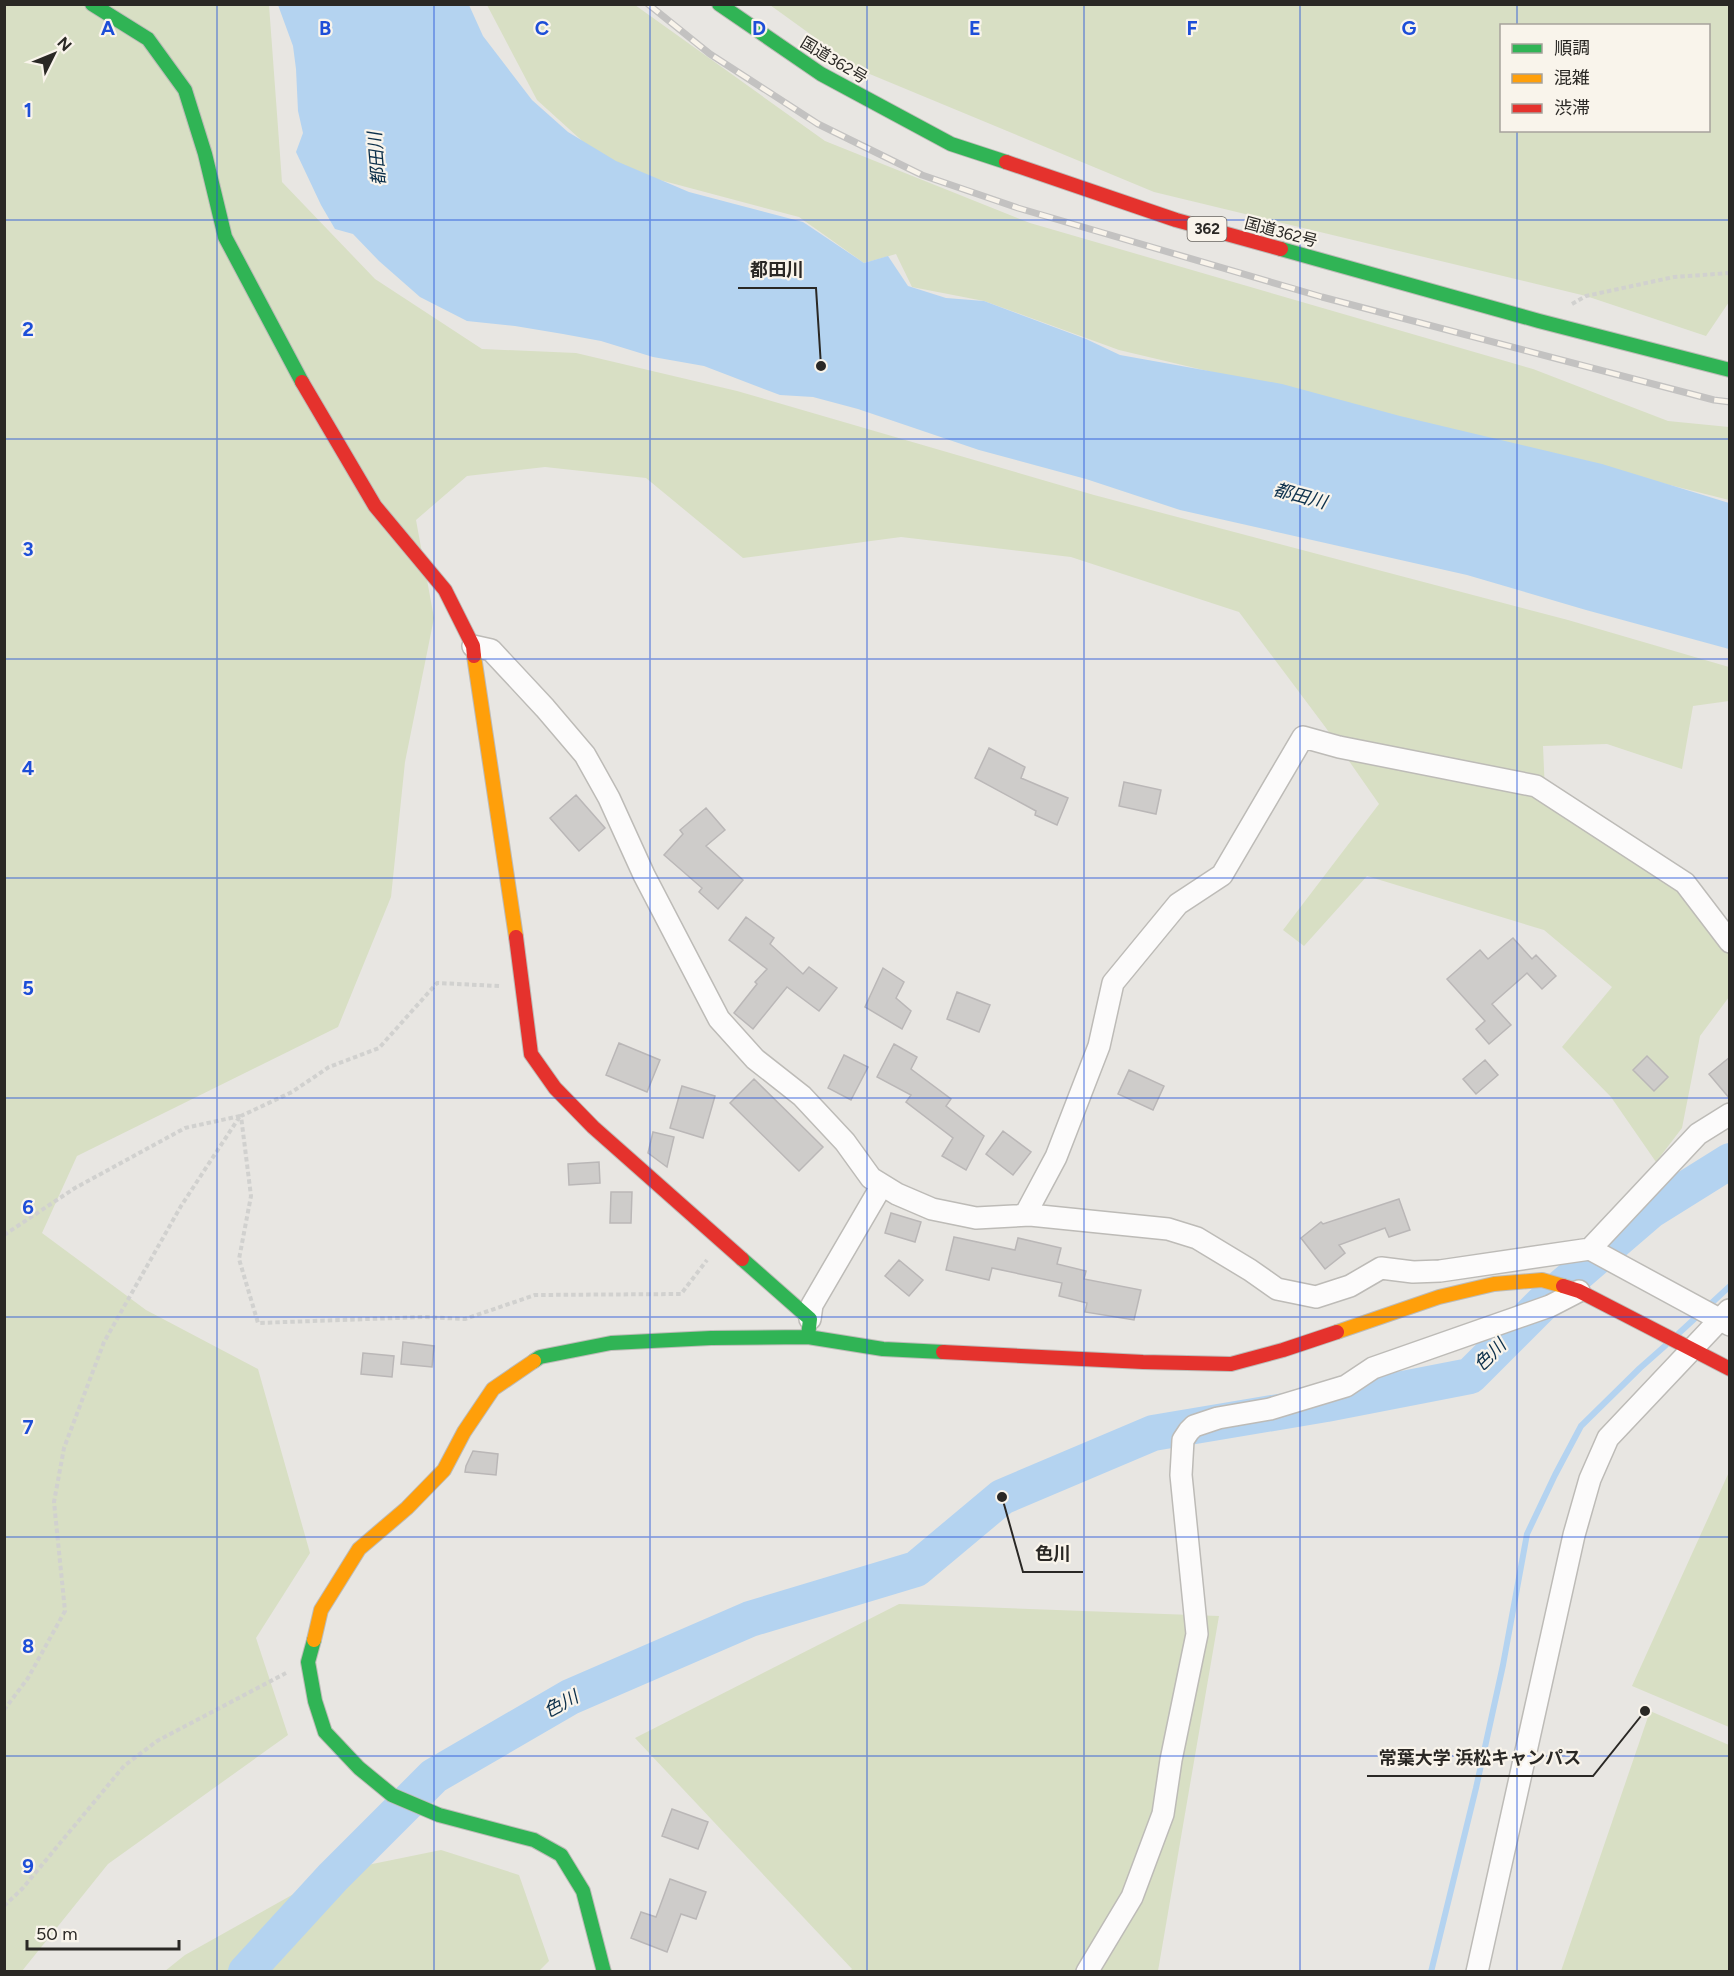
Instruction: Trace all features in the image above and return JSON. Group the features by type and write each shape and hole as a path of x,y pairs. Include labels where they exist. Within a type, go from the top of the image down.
{"main road":[{"path":"92,4 148,39 185,90 205,154 225,237 286,355 375,507 445,590 473,646 531,1054 555,1088 593,1127 721,1241 809,1328"},
{"name":"国道362号","path":"719,4 821,74 951,144 1176,220 1539,321 1730,370"},
{"path":"604,1971 582,1892 561,1855 534,1840 439,1815 392,1795 359,1768 325,1732 315,1701 308,1662 321,1611 360,1549 407,1508 444,1470 464,1432 493,1389 540,1357 611,1343 711,1338 809,1328 883,1349 1231,1364 1283,1350 1439,1298 1494,1284 1542,1280 1579,1291 1730,1369"}],"street":[{"path":"473,646 491,650 585,755 609,798 644,875 719,1020 755,1059 802,1096 845,1142 871,1178 882,1185 932,1209 976,1218 1025,1215 1168,1229 1197,1238 1277,1289 1316,1297 1350,1286 1382,1268 1413,1272 1440,1270 1590,1249 1726,1318 1608,1438 1590,1479 1574,1534 1477,1971"},
{"path":"1025,1215 1056,1157 1099,1046 1113,983 1178,904 1222,875 1303,737 1340,747 1536,786 1685,883 1730,942"},
{"path":"1590,1249 1698,1134 1730,1114"},
{"path":"809,1328 812,1305 882,1185"},
{"path":"1087,1971 1132,1898 1163,1815 1171,1760 1197,1634 1181,1475 1183,1440 1189,1431 1194,1426 1218,1418 1270,1409 1346,1386 1373,1368 1550,1306 1579,1291"}],"path":[{"path":"1568,306 1587,296 1674,277 1730,273"},
{"path":"4,1235 75,1188 185,1128 241,1116 292,1092 329,1067 379,1048 437,983 523,987"},
{"path":"241,1116 251,1196 239,1259 258,1323 424,1317 465,1319 535,1295 681,1294 721,1241"},
{"path":"4,1710 28,1678 65,1611 54,1502 64,1448 104,1342 181,1206 241,1116"},
{"path":"4,1906 22,1889 124,1766 157,1740 308,1662"}],"green space":[{"path":"5,5 269,5 282,182 375,279 482,349 576,353 737,391 1094,495 1568,620 1729,667 1729,701 1693,706 1682,769 1607,744 1543,746 1545,792 1690,890 1729,944 1729,997 1700,1036 1682,1128 1656,1162 1611,1097 1562,1047 1612,987 1544,930 1367,876 1304,946 1283,930 1379,804 1326,728 1239,612 1071,557 901,537 743,558 646,478 545,467 467,476 416,520 434,618 405,762 391,897 338,1027 77,1156 42,1233 146,1310 258,1369 310,1553 256,1638 288,1735 108,1864 22,1971 5,1972"},
{"path":"487,5 635,5 825,141 1030,223 1533,369 1668,421 1729,427 1729,500 1394,415 1119,350 984,301 912,287 896,254 864,263 799,217 611,167 537,100"},
{"path":"770,5 1729,5 1729,302 1706,336 1586,296 1154,192 860,70"},
{"path":"1729,1472 1729,1727 1632,1686"},
{"path":"899,1604 1219,1616 1158,1971 849,1971 852,1969 635,1738"},
{"path":"1650,1711 1729,1745 1729,1971 1561,1971"},
{"path":"441,1850 519,1875 549,1961 539,1971 165,1971 185,1955 333,1872"}],"water":[{"path":"278,5 469,5 483,36 532,100 568,132 616,161 689,192 803,222 864,263 888,256 908,286 946,298 984,301 1086,339 1120,355 1282,384 1400,416 1602,464 1729,503 1729,649 1467,575 1180,510 1086,479 979,450 858,409 813,397 780,395 704,366 653,357 601,341 515,326 467,321 420,297 379,261 353,234 335,229 296,152 303,133 298,111 296,69 293,46"}],"building":[{"path":"989,748 1025,767 1021,778 1068,798 1057,825 1035,815 1036,811 975,778"},
{"path":"1124,782 1161,790 1156,814 1119,806"},
{"path":"576,795 605,828 579,851 550,818"},
{"path":"706,808 725,830 706,846 743,880 718,909 699,892 702,888 664,855 683,834 680,830"},
{"path":"746,917 774,938 770,944 803,974 809,967 837,988 819,1011 787,987 753,1029 734,1013 757,984 755,982 767,969 729,940"},
{"path":"1513,938 1532,959 1536,955 1556,976 1542,989 1527,973 1492,1004 1511,1025 1489,1044 1476,1029 1485,1021 1447,979 1480,950 1488,959"},
{"path":"883,968 904,982 896,998 911,1011 902,1029 865,1007"},
{"path":"957,992 990,1005 979,1032 947,1019"},
{"path":"619,1043 660,1060 647,1092 606,1075"},
{"path":"894,1044 917,1057 911,1069 951,1099 946,1106 984,1136 966,1170 942,1156 953,1138 906,1102 911,1095 877,1077"},
{"path":"844,1055 868,1067 851,1100 828,1088"},
{"path":"1647,1056 1668,1077 1654,1091 1633,1070"},
{"path":"1730,1057 1730,1099 1709,1074"},
{"path":"1485,1060 1498,1075 1476,1094 1463,1079"},
{"path":"1129,1070 1164,1086 1153,1110 1118,1094"},
{"path":"754,1079 823,1147 799,1171 730,1103"},
{"path":"682,1086 715,1096 703,1138 670,1128"},
{"path":"1003,1131 1031,1152 1013,1175 986,1154"},
{"path":"653,1132 674,1137 667,1167 648,1153"},
{"path":"599,1162 600,1183 569,1185 568,1164"},
{"path":"611,1192 632,1192 631,1223 610,1223"},
{"path":"1399,1199 1410,1230 1389,1237 1385,1228 1339,1245 1345,1253 1325,1269 1301,1238 1321,1222 1323,1224"},
{"path":"891,1213 921,1222 915,1242 885,1233"},
{"path":"954,1237 1015,1250 1018,1238 1061,1248 1057,1264 1086,1271 1084,1279 1141,1290 1134,1320 1085,1312 1087,1303 1059,1296 1062,1283 992,1268 989,1280 946,1270"},
{"path":"899,1260 923,1280 909,1296 885,1276"},
{"path":"403,1342 434,1346 432,1367 401,1364"},
{"path":"363,1353 394,1356 392,1377 361,1374"},
{"path":"473,1451 498,1454 496,1475 465,1472"},
{"path":"672,1809 708,1822 698,1849 662,1836"},
{"path":"670,1879 706,1892 696,1919 681,1914 667,1952 631,1938 641,1912 656,1917"}],"waterway":[{"name":"色川","path":"246,1972 333,1877 434,1776 570,1697 750,1619 916,1569 1002,1497 1153,1433 1326,1404 1470,1376 1542,1304 1650,1211 1730,1161"},
{"path":"1678,1334 1730,1286"},
{"path":"1431,1972 1503,1665 1527,1534 1581,1426 1666,1345"}],"railway":[{"path":"648,4 710,54 818,124 922,175 1018,208 1322,297 1714,400 1730,402"}],"traffic: fast":[{"path":"92,4 148,39 185,90 205,154 225,237 302,382"},
{"path":"719,4 821,74 951,144 1006,162"},
{"path":"1281,249 1539,321 1730,370"},
{"path":"742,1259 810,1319 808,1337"},
{"path":"534,1361 540,1357 611,1343 711,1338 808,1337 883,1349 943,1352"},
{"path":"314,1640 308,1662 315,1701 325,1732 359,1768 392,1795 439,1815 534,1840 561,1855 583,1891 604,1972"}],"traffic: slow":[{"path":"474,656 516,937"},
{"path":"1337,1332 1439,1297 1494,1284 1542,1280 1563,1286"},
{"path":"314,1640 321,1610 359,1549 407,1508 444,1470 464,1432 493,1389 534,1361"}],"traffic: jam":[{"path":"1006,162 1176,220 1281,249"},
{"path":"302,382 375,506 445,590 473,646 474,656"},
{"path":"516,937 531,1054 555,1088 593,1127 742,1259"},
{"path":"1563,1286 1579,1291 1730,1369"},
{"path":"943,1352 1231,1364 1337,1332"}],"place":[{"name":"都田川","path":"821,366"},
{"name":"色川","path":"1002,1497"},
{"name":"常葉大学 浜松キャンパス","path":"1645,1711"}]}
